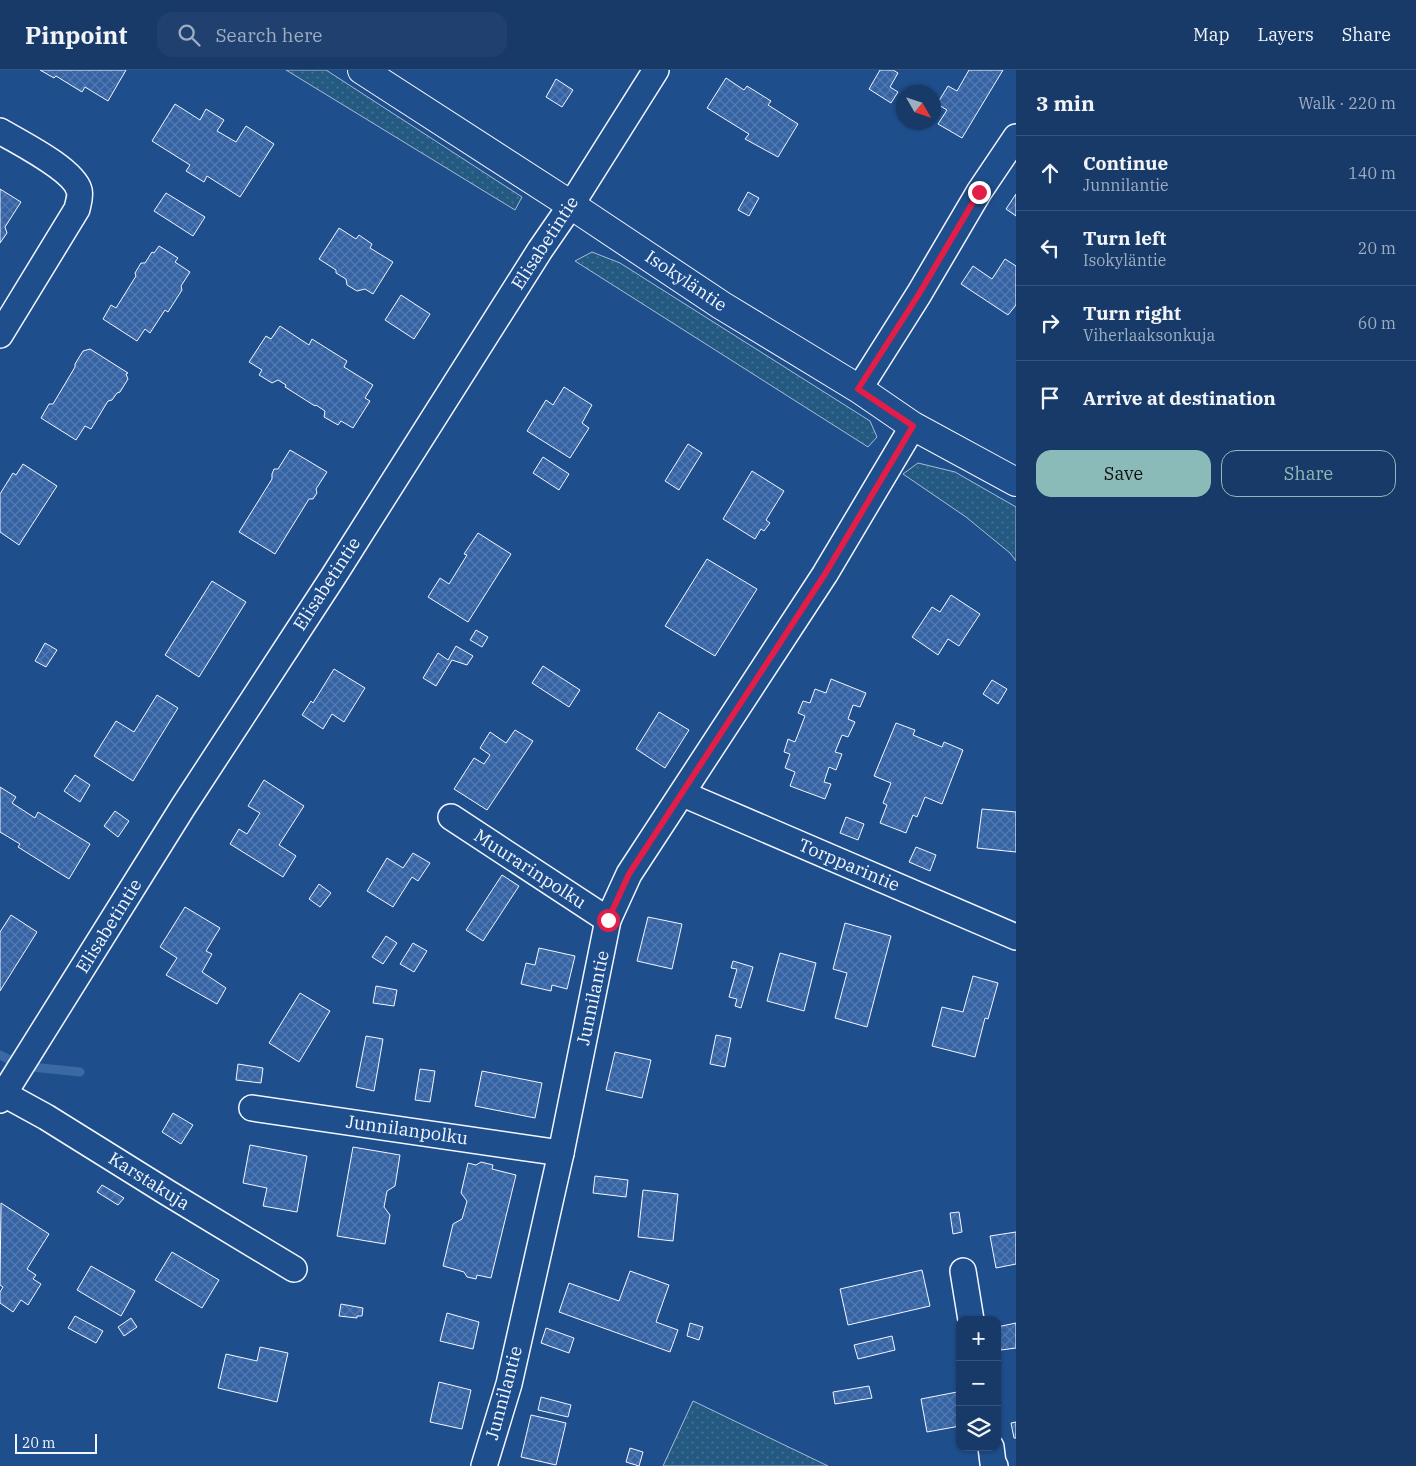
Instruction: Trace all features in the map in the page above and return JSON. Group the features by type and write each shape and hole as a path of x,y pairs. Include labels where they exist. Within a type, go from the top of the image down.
{"street":[{"name":"Isokyläntie","path":"362,70 571,205 721,306 858,389 913,426 1016,482"},
{"name":"Elisabetintie","path":"2,1097 183,807 333,577 656,70"},
{"path":"0,131 57,165 72,178 80,191 77,209 0,335"},
{"path":"858,389 919,294 979,192 1016,137"},
{"name":"Junnilantie","path":"484,1466 509,1384 561,1153 608,920 629,874 825,574 913,426"},
{"name":"Torpparintie","path":"682,794 1016,938"},
{"name":"Muurarinpolku","path":"452,817 608,920"},
{"name":"Karstakuja","path":"2,1097 46,1117 294,1269"},
{"name":"Junnilanpolku","path":"252,1108 561,1153"},
{"path":"963,1271 970,1316"},
{"path":"991,1451 995,1466"}],"shaded area":[{"path":"286,70 326,70 522,197 515,210"},
{"path":"592,252 620,263 870,421 877,437 868,447 575,261"},
{"path":"918,463 955,472 1016,507 1016,561 1010,553 966,517 903,474"},
{"path":"693,1401 828,1466 663,1466"}],"building":[{"path":"40,70 126,70 108,101 85,87 82,92 56,76 54,78"},
{"path":"880,70 893,70 898,73 890,87 896,91 896,95 891,103 869,89"},
{"path":"969,70 1003,70 962,138 941,126 941,119 947,110 941,106 941,97 948,86 957,91"},
{"path":"726,78 744,90 747,86 771,101 768,105 798,124 778,157 745,139 749,134 707,108"},
{"path":"556,79 573,90 562,107 546,97"},
{"path":"175,104 200,120 206,109 224,120 217,131 236,142 246,126 274,144 240,197 207,176 204,182 186,171 190,165 152,141"},
{"path":"0,189 21,202 5,227 7,233 0,243"},
{"path":"748,192 759,198 749,216 738,210"},
{"path":"166,193 205,217 193,236 154,211"},
{"path":"1016,194 1016,216 1006,209"},
{"path":"339,228 356,239 359,235 372,244 370,248 393,262 373,294 365,289 357,291 347,285 346,279 319,259"},
{"path":"159,246 178,258 175,262 190,272 181,286 182,290 168,312 165,310 150,333 145,329 137,341 103,319 111,305 116,308 136,276 135,273 141,263 145,263 152,252 154,253"},
{"path":"1005,259 1016,266 1016,305 1008,315 961,284 973,266 992,279"},
{"path":"401,295 430,314 414,339 385,320"},
{"path":"280,326 309,345 312,339 347,361 344,367 373,385 365,398 370,401 353,428 341,421 338,425 324,417 325,411 285,387 286,385 278,380 272,383 259,375 262,370 249,362 266,336 271,339"},
{"path":"90,349 128,373 126,374 128,379 120,392 112,400 108,401 91,429 85,426 76,440 41,418 49,404 53,404 83,351"},
{"path":"564,387 592,405 582,423 589,428 570,458 527,431 546,400 553,405"},
{"path":"688,444 702,453 679,490 665,481"},
{"path":"290,450 327,472 316,489 317,493 313,499 309,499 275,554 239,532 272,479 274,469 278,469"},
{"path":"543,457 569,474 559,490 533,473"},
{"path":"23,464 57,486 19,545 0,532 0,494 13,473 16,475"},
{"path":"752,471 784,491 766,520 770,523 764,531 761,529 755,539 723,519"},
{"path":"478,533 511,554 468,622 428,597 440,578 449,584 467,555 464,554"},
{"path":"707,559 757,589 715,656 665,626"},
{"path":"212,581 246,602 199,677 165,655"},
{"path":"951,595 980,614 959,646 948,639 938,655 912,637 932,607 940,612"},
{"path":"476,630 488,637 482,647 470,640"},
{"path":"45,643 57,650 46,667 35,661"},
{"path":"456,646 473,656 467,665 452,660 436,686 423,678 438,653 448,660"},
{"path":"543,666 580,690 569,707 532,683"},
{"path":"334,669 365,688 344,722 332,714 323,729 302,715 311,701 313,703"},
{"path":"831,679 866,693 860,707 853,705 848,719 855,722 848,737 842,735 835,752 842,754 836,770 829,767 824,782 831,784 825,799 790,786 795,772 785,768 790,754 784,752 788,739 795,742 805,716 798,713 803,701 810,703 815,689 826,693"},
{"path":"992,680 1007,689 998,704 983,694"},
{"path":"157,695 178,708 133,781 94,756 116,721 134,732"},
{"path":"659,712 689,730 665,768 636,749"},
{"path":"896,723 915,730 913,735 942,747 944,742 963,750 942,804 925,797 917,817 913,815 906,833 880,823 887,805 883,803 891,783 874,776"},
{"path":"515,730 533,741 487,810 454,789 474,758 484,764 490,755 480,748 490,732 506,743"},
{"path":"75,775 90,785 80,802 64,791"},
{"path":"264,780 304,806 279,845 296,856 283,877 230,844 239,829 247,834 260,813 248,806"},
{"path":"0,787 16,797 12,803 35,818 38,812 90,844 69,879 18,847 20,844 0,832"},
{"path":"982,809 1016,812 1016,852 977,848"},
{"path":"115,811 129,821 118,837 104,826"},
{"path":"846,817 864,824 858,840 840,833"},
{"path":"916,847 936,855 930,871 909,862"},
{"path":"413,853 430,863 418,881 412,877 393,907 367,891 387,858 403,868"},
{"path":"502,875 519,886 483,941 466,930"},
{"path":"319,884 331,893 320,907 309,899"},
{"path":"185,907 220,928 206,951 212,954 202,972 226,988 217,1004 166,975 177,958 160,947"},
{"path":"11,915 37,932 0,991 0,932"},
{"path":"648,917 682,924 672,969 637,961"},
{"path":"845,923 891,936 867,1027 835,1018 847,973 833,969"},
{"path":"386,936 397,943 383,964 372,957"},
{"path":"413,943 427,951 414,972 400,964"},
{"path":"539,948 575,956 567,989 552,985 551,991 521,984 526,963 535,965"},
{"path":"780,953 816,963 804,1011 767,1001"},
{"path":"733,961 753,967 741,1008 735,1006 737,999 729,997 737,969 731,968"},
{"path":"973,976 998,983 988,1019 985,1018 975,1057 932,1046 942,1007 963,1012"},
{"path":"376,986 397,990 394,1006 373,1003"},
{"path":"300,993 330,1011 299,1062 269,1043"},
{"path":"716,1035 731,1038 725,1067 710,1064"},
{"path":"366,1036 383,1039 374,1091 356,1087"},
{"path":"615,1052 651,1060 642,1098 606,1090"},
{"path":"238,1064 263,1068 261,1083 236,1080"},
{"path":"420,1069 435,1071 430,1102 415,1100"},
{"path":"482,1071 542,1083 535,1118 475,1106"},
{"path":"173,1113 193,1125 181,1144 162,1132"},
{"path":"250,1145 307,1156 297,1212 263,1206 267,1188 243,1183"},
{"path":"353,1147 400,1155 395,1186 387,1191 384,1207 390,1215 385,1244 337,1236"},
{"path":"481,1162 493,1165 492,1169 516,1175 491,1278 477,1275 476,1279 467,1277 464,1272 443,1266 453,1224 462,1219 467,1201 461,1193 468,1163 476,1165"},
{"path":"595,1176 628,1180 626,1197 593,1193"},
{"path":"102,1185 124,1198 118,1205 97,1192"},
{"path":"643,1190 678,1194 673,1241 638,1237"},
{"path":"1,1203 49,1234 27,1269 36,1275 33,1279 41,1284 28,1305 21,1300 13,1312 0,1303 0,1292 3,1287 0,1285"},
{"path":"959,1212 962,1232 953,1234 950,1213"},
{"path":"1016,1232 1016,1264 996,1268 990,1236"},
{"path":"172,1252 219,1280 202,1308 155,1280"},
{"path":"91,1266 135,1291 121,1316 77,1290"},
{"path":"922,1270 930,1306 848,1325 840,1289"},
{"path":"630,1271 669,1285 656,1322 678,1330 670,1352 559,1312 569,1283 619,1301"},
{"path":"341,1304 363,1308 362,1316 357,1316 357,1318 339,1316"},
{"path":"447,1313 479,1322 473,1349 440,1341"},
{"path":"75,1316 103,1331 96,1343 68,1328"},
{"path":"131,1318 137,1327 124,1336 118,1327"},
{"path":"690,1323 703,1327 699,1340 687,1336"},
{"path":"1016,1323 1016,1348 1001,1350 1001,1326"},
{"path":"546,1328 574,1338 569,1353 541,1343"},
{"path":"892,1336 895,1350 858,1359 854,1345"},
{"path":"260,1347 288,1353 277,1402 218,1388 226,1354 257,1361"},
{"path":"439,1382 471,1390 462,1429 430,1422"},
{"path":"869,1386 872,1398 835,1404 833,1392"},
{"path":"956,1392 956,1427 927,1432 921,1399"},
{"path":"541,1397 571,1405 568,1417 538,1410"},
{"path":"531,1415 566,1423 556,1465 521,1457"},
{"path":"1016,1422 1016,1438 1014,1438 1011,1423"},
{"path":"630,1448 643,1452 639,1466 626,1462"}],"waterway":[{"path":"0,1055 22,1066 80,1072"}],"route":[{"path":"608,920 629,874 825,574 913,426 858,389 919,294 979,192"}]}
